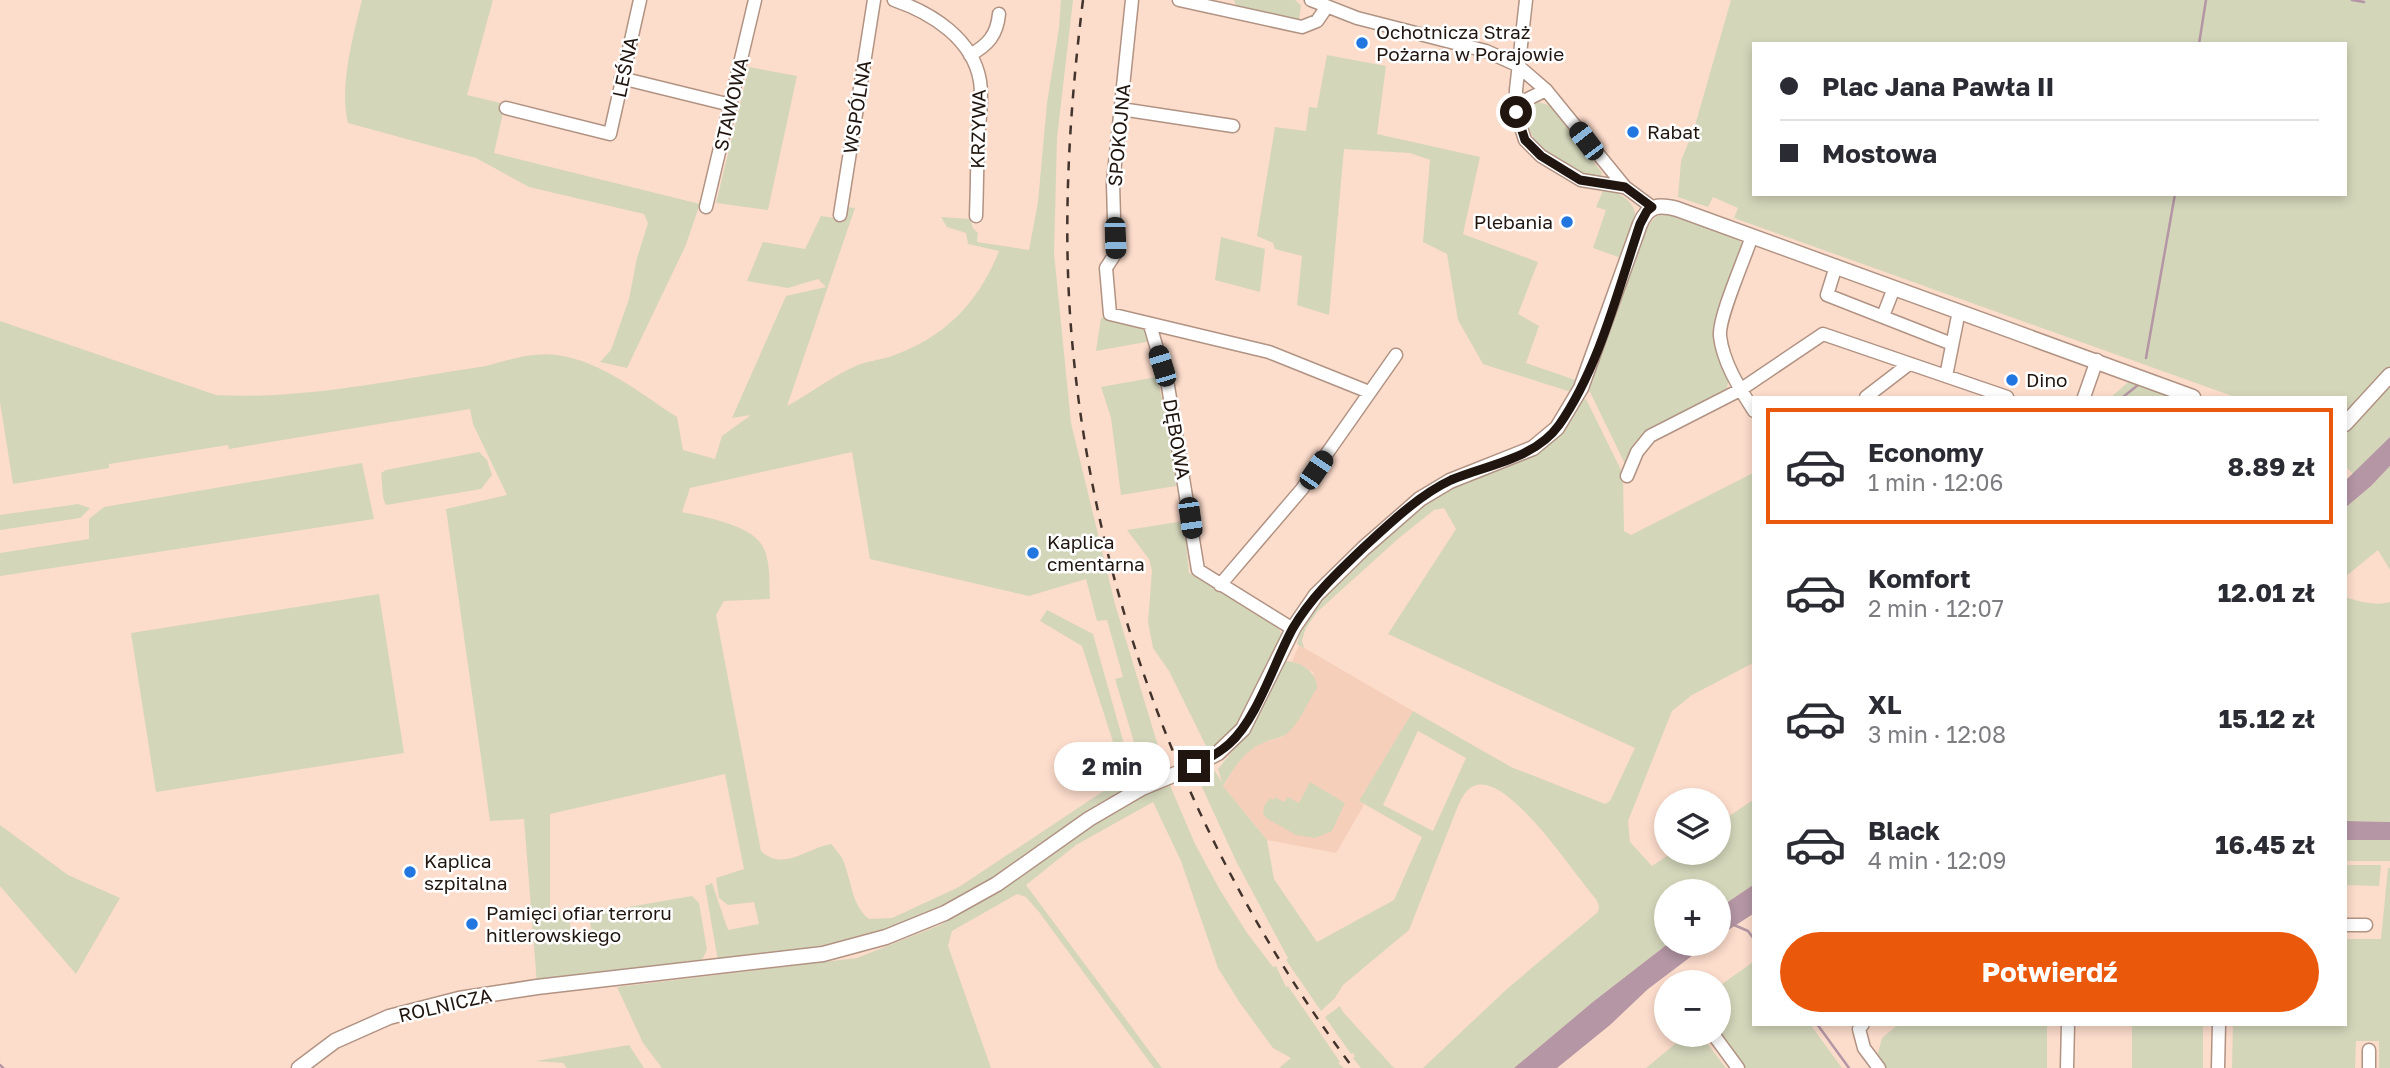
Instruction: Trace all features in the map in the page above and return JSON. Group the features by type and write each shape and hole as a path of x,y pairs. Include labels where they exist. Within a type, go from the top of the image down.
{"street":[{"name":"LEŚNA","path":"506,108 610,134 640,0"},
{"name":"STAWOWA","path":"706,207 755,0"},
{"name":"WSPÓLNA","path":"840,215 874,0"},
{"name":"KRZYWA","path":"894,0 914,7 941,23 970,54 980,81 976,216"},
{"name":"SPOKOJNA","path":"1132,0 1113,183 1115,254 1106,268 1110,314 1150,325"},
{"path":"1179,0 1302,27 1317,21 1326,8"},
{"path":"1311,0 1357,18 1486,51 1517,65 1546,90 1625,187 1652,207 1677,209 2190,396"},
{"path":"1526,0 1517,65 1516,112 1525,140 1541,156 1580,180 1625,187"},
{"path":"970,54 983,48 991,39 997,29 999,14"},
{"path":"621,78 731,104"},
{"path":"1516,112 1525,100 1546,90"},
{"path":"1121,108 1233,126"},
{"name":"ROLNICZA","path":"299,1068 335,1041 389,1017 481,995 823,954 886,937 956,907 997,884 1089,819 1124,798 1186,770 1218,752 1243,729 1293,629 1316,595 1364,548 1420,499 1450,481 1533,448 1557,428 1581,388 1640,224 1652,207"},
{"path":"1752,236 1722,316 1719,334 1740,390 1752,408"},
{"path":"1836,267 1827,295 1952,344"},
{"path":"1883,316 1894,288"},
{"path":"1946,376 1959,311"},
{"path":"1150,325 1269,352 1369,393"},
{"name":"DĘBOWA","path":"1150,325 1168,386 1198,570 1293,629"},
{"path":"1628,476 1637,452 1650,436 1740,390 1823,334 1997,396"},
{"path":"1220,585 1303,489 1396,355"},
{"path":"2084,396 2097,360"},
{"path":"1867,396 1909,364"},
{"path":"2347,422 2390,375"},
{"path":"2347,925 2366,925"},
{"path":"1861,1026 1859,1029 1864,1048 1879,1068"},
{"path":"2067,1068 2068,1026"},
{"path":"2218,1068 2219,1026"},
{"path":"1723,1047 1738,1068"},
{"path":"2369,1050 2369,1068"}],"shaded area":[{"path":"2390,437 2390,466 2347,506 2347,479"},
{"path":"1299,645 1413,711 1360,801 1364,805 1336,853 1267,840 1223,786 1249,751 1263,742 1282,737 1314,673 1292,661"},
{"path":"2347,821 2390,822 2390,840 2347,840"},
{"path":"1752,886 1752,915 1731,928 1731,900"},
{"path":"1654,955 1692,956 1673,970 1654,970 1654,984 1557,1068 1514,1068"}],"green space":[{"path":"362,0 493,0 467,95 505,104 494,153 700,204 685,247 627,368 600,362 611,350 629,299 637,258 648,223 644,214 529,187 476,158 348,123 346,78"},
{"path":"1061,0 1073,0 1057,138 1054,253 1071,423 1115,604 1166,772 1153,778 1143,772 1115,679 1123,677 1107,620 1097,621 1086,579 1029,596 870,559 852,452 690,488 682,512 725,523 747,532 762,545 767,557 770,599 724,601 716,615 761,851 770,857 787,859 831,844 842,858 858,906 869,919 892,918 959,887 1108,788 1127,785 1082,646 1040,621 1047,610 1093,634 1135,783 1097,804 981,888 931,914 902,925 842,941 718,961 705,886 712,883 728,930 759,924 754,902 728,905 719,898 716,878 744,869 725,774 550,814 550,911 569,914 571,934 592,932 588,914 692,896 699,903 707,950 703,958 693,965 537,984 524,819 490,821 446,509 507,495 473,424 470,409 229,449 228,445 109,464 109,468 13,484 0,402 0,321 216,395 250,396 318,391 486,366 520,357 556,355 572,358 619,379 677,417 683,450 715,459 722,436 751,415 732,418 786,296 826,287 818,279 788,288 747,281 763,242 805,249 821,216 842,219 847,207 855,208 787,406 848,369 889,357 926,340 942,330 969,303 981,287 999,251 968,244 966,233 947,227 941,217 970,219 978,233 977,242 1029,250 1038,202 1047,103"},
{"path":"1234,0 1295,0 1301,5 1299,21 1237,8"},
{"path":"1731,0 2390,0 2390,437 2353,474 2347,468 2347,396 2232,396 1734,218 1738,208 1713,197 1708,207 1678,197 1681,161 1694,129"},
{"path":"1327,55 1386,66 1377,134 1480,157 1463,234 1538,262 1518,314 1539,326 1526,363 1578,381 1574,393 1483,364 1458,320 1447,254 1423,242 1430,160 1410,153 1344,149 1329,315 1297,305 1302,256 1275,249 1273,243 1257,236 1275,127 1306,131 1309,107 1317,108"},
{"path":"749,67 797,76 768,210 716,203"},
{"path":"1538,102 1552,106 1602,173 1600,177 1575,171 1561,164 1539,145 1527,121 1527,108"},
{"path":"1605,186 1634,208 1635,224 1624,259 1593,248 1606,210 1596,207"},
{"path":"1666,214 1715,227 1733,235 1742,245 1743,249 1717,321 1729,375 1727,389 1722,396 1644,435 1627,468 1589,390 1589,384 1648,225 1657,216"},
{"path":"1221,237 1265,249 1260,292 1215,280"},
{"path":"1111,317 1148,327 1151,341 1096,351 1101,318"},
{"path":"1157,377 1171,437 1176,486 1121,495 1111,418 1101,387"},
{"path":"2131,380 2179,396 2112,396"},
{"path":"1586,399 1621,470 1624,531 1631,535 1752,474 1752,664 1692,695 1672,711 1628,821 1630,842 1652,866 1731,865 1731,815 1752,801 1752,886 1731,900 1731,879 1654,879 1654,955 1514,1068 1423,1068 1507,989 1598,912 1596,899 1522,809 1504,794 1488,786 1474,786 1465,793 1409,930 1343,985 1335,998 1321,1011 1286,960 1288,958 1237,863 1195,772 1210,764 1222,782 1218,769 1248,732 1286,661 1302,666 1315,677 1317,688 1290,731 1251,750 1240,760 1223,786 1267,840 1274,879 1317,942 1394,900 1422,837 1359,801 1413,711 1511,767 1605,804 1610,801 1635,748 1388,634 1456,529 1444,508 1434,510 1399,538 1317,612 1306,628 1302,640 1304,648 1297,644 1302,624 1313,608 1411,515 1438,495 1536,452 1580,401","holes":["1418,731 1466,758 1433,831 1383,805"]},
{"path":"479,452 487,460 492,475 481,489 386,505 381,473 386,470"},
{"path":"362,463 374,519 0,576 0,553 89,539 89,519 104,507"},
{"path":"2390,466 2390,570 2378,550 2347,575 2347,506"},
{"path":"78,504 90,508 80,518 0,530 0,515"},
{"path":"1184,521 1189,573 1278,627 1283,637 1239,725 1219,747 1208,750 1169,671 1153,648 1148,622 1152,571 1149,559 1127,530"},
{"path":"379,594 404,753 156,792 131,633"},
{"path":"2347,598 2368,603 2390,602 2390,822 2347,821"},
{"path":"1310,782 1345,803 1332,831 1315,838 1296,835 1266,818 1263,813 1264,806 1270,798 1273,800 1275,797 1284,802 1288,797 1299,803"},
{"path":"1169,783 1195,844 1220,890 1247,933 1273,967 1276,966 1286,987 1288,986 1340,1062 1338,1063 1344,1068 1279,1068 1291,1058 1273,1048 1218,968 1181,861 1153,802 1076,845 1026,885 1162,1068 1154,1068 1039,912 1026,897 1017,894 952,931 948,946 991,1068 662,1068 643,1043 617,987 857,958 940,925 1013,882 1111,812"},
{"path":"0,825 68,875 120,898 76,974 0,886"},
{"path":"2347,840 2390,840 2390,861 2347,861"},
{"path":"2347,865 2381,865 2379,886 2347,885"},
{"path":"2390,868 2390,1068 2379,1068 2379,1041 2356,1041 2355,1068 2232,1068 2233,1026 2347,1026 2347,939 2381,939"},
{"path":"1752,963 1752,1026 1811,1026 1842,1068 1744,1068 1729,1047 1731,978"},
{"path":"1340,1006 1394,1068 1361,1068 1353,1058 1353,1053 1351,1054 1325,1017"},
{"path":"1897,1026 2047,1026 2047,1068 1886,1068 1877,1056 1882,1038"},
{"path":"2132,1026 2203,1026 2203,1068 2132,1068"},
{"path":"629,1045 644,1068 567,1068 563,1063 536,1061"},
{"path":"1671,1047 1710,1047 1726,1068 1646,1068"}],"waterway":[{"path":"2199,42 2206,0"},
{"path":"2352,0 2364,2"},
{"path":"2146,358 2175,196"},
{"path":"2124,396 2138,385"},
{"path":"1734,925 1748,931 1752,936"},
{"path":"1818,1026 1849,1068"},
{"path":"0,1065 3,1068"}],"railway":[{"path":"1083,0 1068,170 1069,298 1084,438 1103,535 1129,630 1162,723 1201,814 1246,902 1297,987 1353,1068"}],"place":[{"name":"Ochotnicza Straż Pożarna w Porajowie","path":"1362,43"},
{"name":"Rabat","path":"1633,132"},
{"name":"Plebania","path":"1567,222"},
{"name":"Dino","path":"2012,380"},
{"name":"Kaplica cmentarna","path":"1033,553"},
{"name":"Kaplica szpitalna","path":"410,872"},
{"name":"Pamięci ofiar terroru hitlerowskiego","path":"472,924"}],"route":[{"path":"1194,766 1230,743 1243,729 1294,627 1316,595 1364,548 1420,499 1450,481 1533,448 1557,428 1581,388 1640,224 1652,207 1625,187 1580,180 1541,156 1525,140 1516,112"}]}
